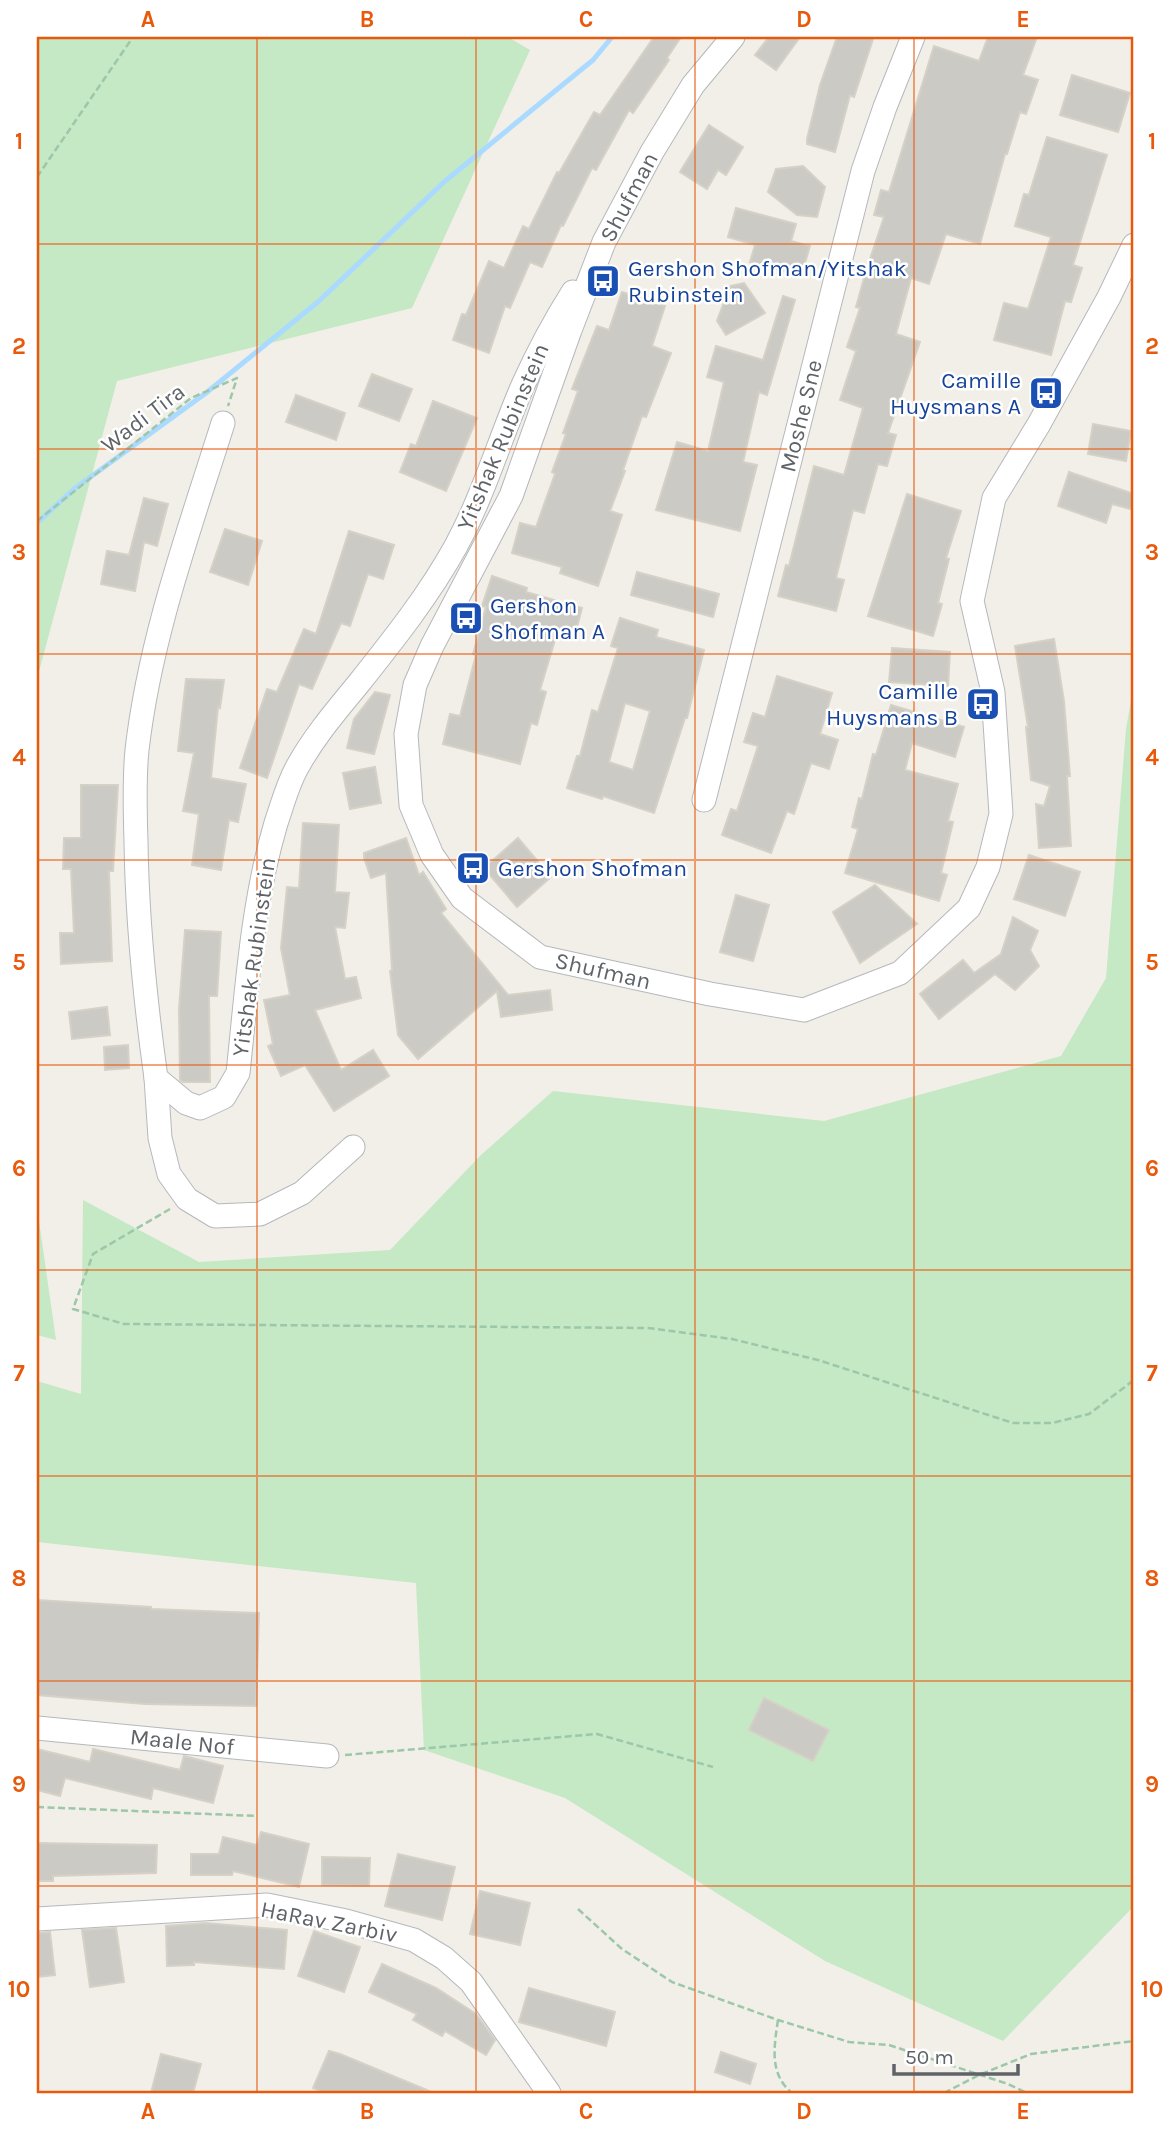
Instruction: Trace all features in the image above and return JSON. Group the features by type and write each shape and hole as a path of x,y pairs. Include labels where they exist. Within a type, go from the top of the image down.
{"street":[{"name":"Shufman","path":"733,37 694,85 652,152 604,242 512,496 432,646 415,685 406,734 411,805 432,855 463,898 540,957 710,994 804,1010 900,973 969,908 988,867 1001,814 993,692 972,601 994,498 1039,424 1109,297 1134,245"},
{"name":"Moshe Sne","path":"704,800 863,171 885,107 914,37"},
{"name":"Yitshak Rubinstein","path":"156,1078 186,1103 200,1108 224,1097 238,1073 257,899 287,790 319,730 391,643 430,589 457,545 481,495 523,386 547,334 604,242"},
{"path":"547,334 570,330"},
{"path":"223,423 162,616 147,684 137,752 137,889 160,1138 169,1174 187,1199 215,1216 260,1214 302,1193 353,1147"},
{"name":"Maale Nof","path":"37,1728 327,1756"},
{"name":"HaRav Zarbiv","path":"37,1919 267,1905 414,1940 444,1958 471,1982 549,2093"}],"path":[{"path":"37,177 132,37"},
{"name":"Wadi Tira","path":"37,521 191,398 237,378 223,423"},
{"path":"174,1207 93,1254 73,1309 124,1324 648,1328 732,1339 818,1360 1013,1423 1052,1423 1089,1414 1134,1380"},
{"path":"327,1756 597,1734 713,1767"},
{"path":"37,1807 257,1816"},
{"path":"578,1909 622,1949 672,1982 778,2020 849,2042 888,2045 1027,2093"},
{"path":"778,2020 773,2054 779,2077 792,2093"},
{"path":"944,2093 979,2075 1031,2054 1134,2041"}],"green space":[{"path":"37,37 508,37 530,50 412,308 117,381 37,679"},
{"path":"1134,684 1134,1906 1003,2041 825,1961 565,1798 424,1750 416,1583 37,1542 37,1381 81,1394 83,1200 199,1262 390,1250 481,1155 553,1091 824,1121 1061,1056 1106,978 1126,729"},
{"path":"37,1207 56,1340 37,1335"}],"building":[{"path":"654,37 681,37 667,58 669,60 633,113 629,110 596,170 592,168 542,267 530,262 510,308 505,306 489,353 453,340 462,314 466,315 489,261 504,268 523,226 529,229 557,172 559,173 594,112 600,115"},
{"path":"769,37 800,37 776,70 755,55"},
{"path":"837,37 873,39 854,97 850,95 835,152 807,144 807,139 820,85"},
{"path":"988,37 1037,37 1023,75 1038,80 1026,114 1020,112 1005,154 980,244 946,234 929,284 911,278 896,334 920,342 888,433 896,435 887,466 878,464 864,513 853,510 836,578 844,580 836,611 778,596 786,565 789,566 814,466 844,475 863,408 840,400 856,351 847,347 860,308 856,307 884,217 874,215 881,190 889,192 934,46 979,61"},
{"path":"1072,75 1130,93 1118,132 1060,115"},
{"path":"709,125 743,147 726,175 718,170 707,189 680,172"},
{"path":"1047,137 1107,155 1073,265 1082,268 1071,302 1065,301 1051,355 994,340 1004,303 1028,309 1051,237 1015,226 1024,194 1029,195"},
{"path":"803,166 825,187 817,217 797,215 768,192 776,169"},
{"path":"736,208 796,224 791,241 810,246 801,276 750,262 755,245 728,237"},
{"path":"744,283 765,313 726,335 717,321 730,286"},
{"path":"622,292 665,306 652,346 671,353 646,417 642,416 610,511 622,515 598,586 560,573 562,567 512,553 520,523 536,527 555,474 552,472 578,391 572,389 597,326 609,330"},
{"path":"783,296 795,300 767,395 759,392 743,462 757,465 740,531 656,510 677,442 708,451 724,382 707,377 716,346 763,360"},
{"path":"372,374 412,389 399,421 359,406"},
{"path":"296,395 345,413 336,440 286,422"},
{"path":"433,401 477,418 446,491 400,472 411,444 416,446"},
{"path":"1093,424 1131,431 1126,461 1088,454"},
{"path":"1069,472 1134,494 1134,510 1112,504 1106,523 1058,506"},
{"path":"907,494 961,511 946,558 949,559 938,603 942,604 933,636 868,616"},
{"path":"144,498 168,504 157,546 144,542 135,591 101,584 107,551 129,555"},
{"path":"225,529 262,541 248,585 210,572"},
{"path":"349,531 394,545 383,579 368,574 350,626 341,623 312,689 299,684 267,778 240,768 267,689 277,692 304,629 316,634"},
{"path":"637,572 719,594 713,617 631,595"},
{"path":"492,576 527,588 526,592 582,608 575,635 558,630 540,690 546,692 537,725 531,723 520,764 443,744 450,714 460,716 486,607 482,606"},
{"path":"620,618 658,630 656,637 704,650 687,718 654,813 603,796 602,799 567,788 577,756 580,756 592,710 598,712 618,648 611,646","holes":["625,703 650,711 633,770 609,762"]},
{"path":"1054,639 1064,701 1070,776 1067,776 1071,846 1039,848 1036,804 1044,806 1050,786 1031,780 1028,727 1015,646"},
{"path":"892,648 950,652 948,686 889,682"},
{"path":"777,676 832,693 820,734 838,740 829,769 811,763 794,814 787,811 771,853 722,835 731,809 737,811 758,746 744,742 753,713 765,717"},
{"path":"186,679 224,680 220,708 218,707 211,778 246,784 238,822 229,820 221,870 192,865 199,814 183,811 194,753 178,751"},
{"path":"375,692 390,695 374,754 347,748 354,719"},
{"path":"891,705 964,727 955,757 912,743 905,770 958,784 948,821 953,822 941,873 947,875 939,901 845,873 858,829 852,827 859,798 862,799 873,754 876,755"},
{"path":"375,767 381,803 350,809 343,773"},
{"path":"81,785 118,785 113,871 109,871 112,961 61,964 60,933 74,933 71,869 63,869 64,838 81,838"},
{"path":"303,823 339,825 335,892 349,893 345,928 335,927 345,979 356,977 361,998 315,1010 341,1070 373,1050 389,1076 334,1111 305,1065 281,1076 268,1046 273,1044 264,1000 290,995 281,948 287,887 299,888"},
{"path":"406,838 419,875 423,872 446,909 441,913 508,995 550,990 552,1010 501,1017 497,991 418,1059 398,1035 390,971 386,873 371,878 364,858 364,853"},
{"path":"518,838 551,877 517,907 484,868"},
{"path":"1029,855 1080,872 1065,916 1014,899"},
{"path":"875,885 917,924 860,963 833,912"},
{"path":"736,895 769,905 753,961 720,952"},
{"path":"1013,917 1038,931 1030,950 1039,966 1015,990 995,974 939,1019 920,994 963,960 974,973 1001,954"},
{"path":"185,930 221,932 217,996 209,996 210,1082 180,1080 179,1009"},
{"path":"107,1007 110,1035 72,1039 69,1012"},
{"path":"128,1045 129,1068 105,1070 104,1047"},
{"path":"37,1600 151,1609 259,1613 256,1706 145,1704 37,1695"},
{"path":"764,1698 829,1730 813,1761 749,1730"},
{"path":"37,1749 90,1762 93,1749 180,1770 184,1756 223,1766 213,1803 153,1788 151,1799 65,1778 60,1796 37,1790"},
{"path":"261,1832 309,1844 299,1887 233,1871 232,1875 191,1875 191,1854 219,1854 223,1837 257,1845"},
{"path":"37,1843 157,1845 156,1873 53,1876 53,1881 37,1881"},
{"path":"398,1854 455,1867 442,1920 385,1906"},
{"path":"322,1857 370,1858 369,1886 322,1885"},
{"path":"480,1891 530,1903 520,1945 470,1934"},
{"path":"205,1923 287,1930 284,1969 194,1962 194,1965 167,1966 166,1926"},
{"path":"116,1928 124,1982 90,1987 82,1930"},
{"path":"314,1931 360,1947 344,1992 298,1976"},
{"path":"50,1932 55,1975 37,1977 37,1933"},
{"path":"382,1964 436,1988 476,2014 495,2040 486,2055 445,2031 442,2036 413,2020 417,2014 369,1992"},
{"path":"529,1988 615,2012 606,2046 519,2022"},
{"path":"329,2051 434,2093 324,2093 313,2088"},
{"path":"721,2052 756,2064 750,2084 715,2072"},
{"path":"161,2054 201,2064 193,2093 151,2093"}],"waterway":[{"path":"37,523 74,489 206,393 319,301 444,182 593,60 612,37"}],"place":[{"name":"Gershon Shofman/Yitshak Rubinstein","path":"603,281"},
{"name":"Camille Huysmans A","path":"1046,393"},
{"name":"Gershon Shofman A","path":"466,618"},
{"name":"Camille Huysmans B","path":"983,704"},
{"name":"Gershon Shofman","path":"473,868"}]}
